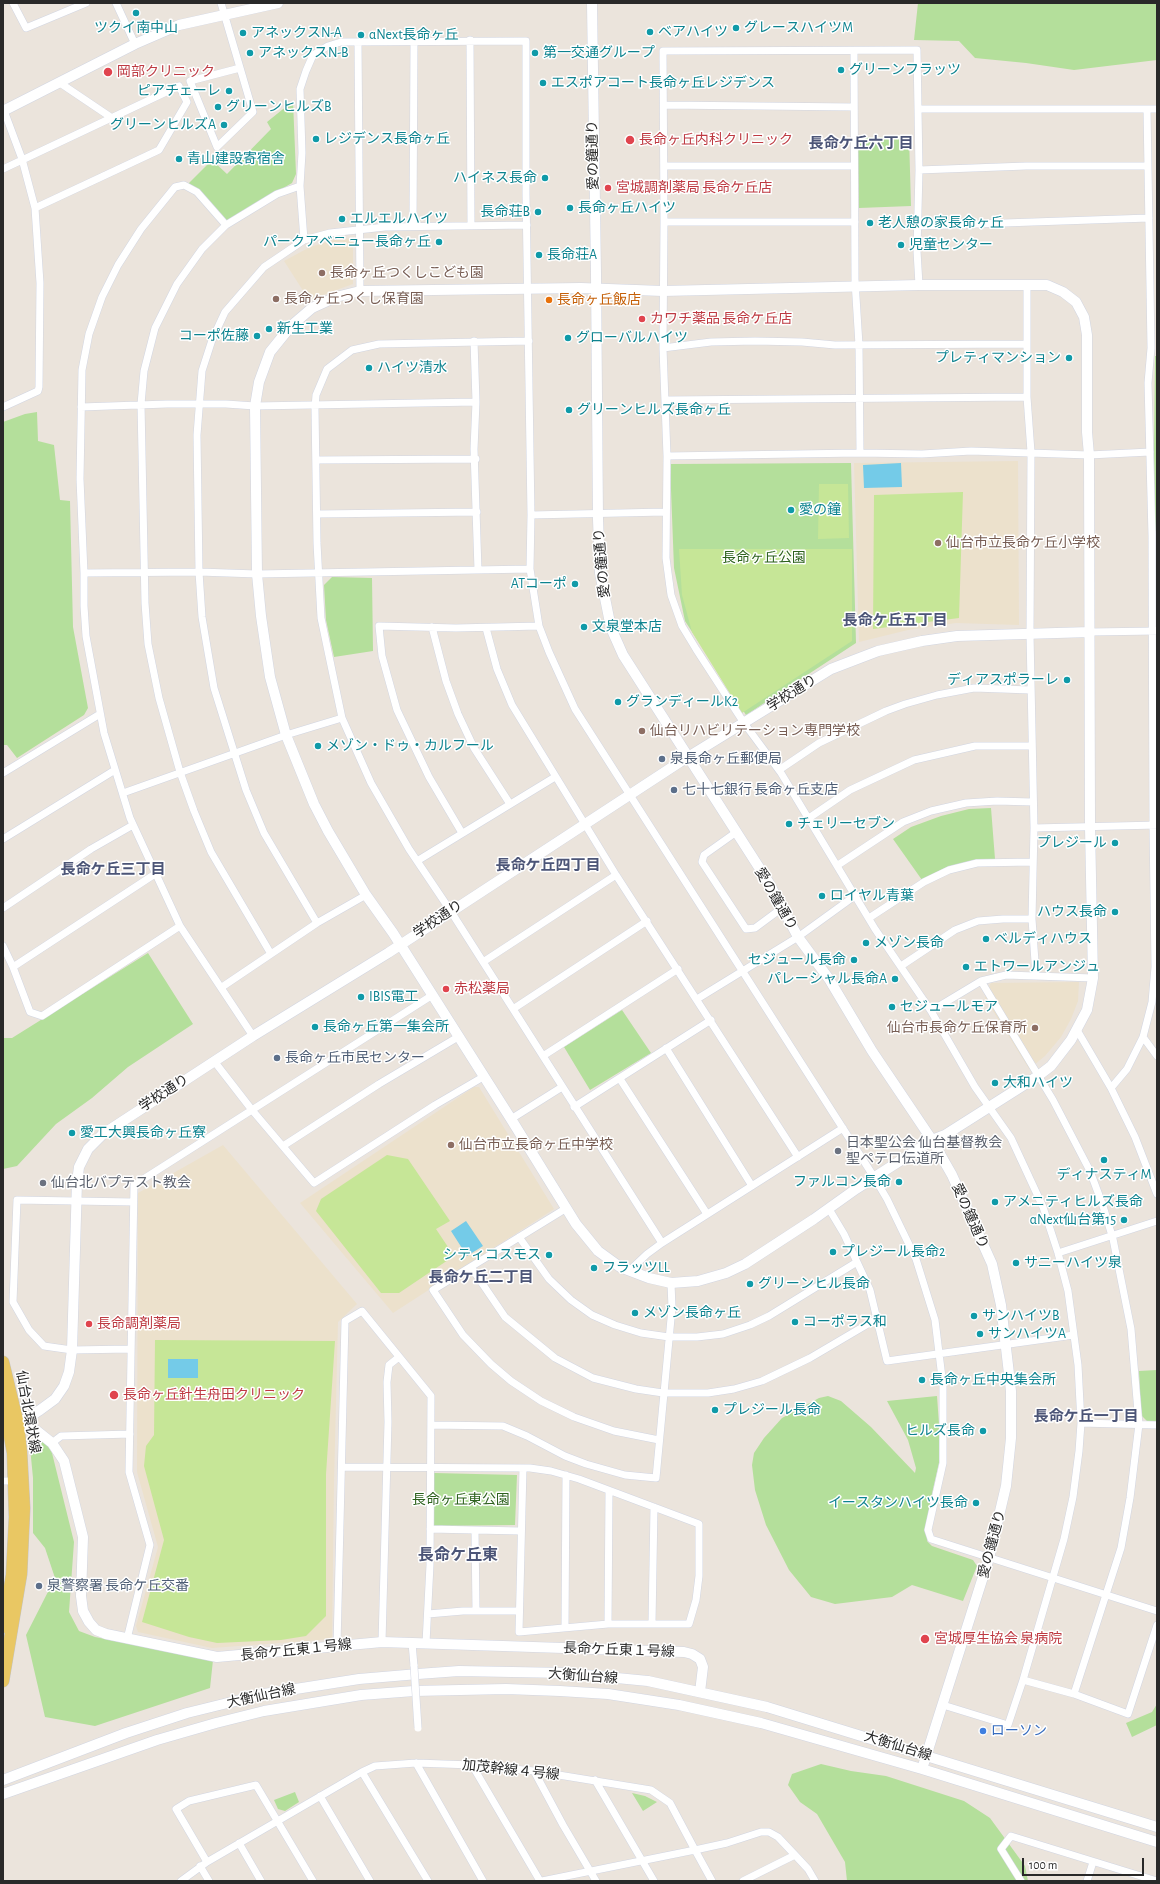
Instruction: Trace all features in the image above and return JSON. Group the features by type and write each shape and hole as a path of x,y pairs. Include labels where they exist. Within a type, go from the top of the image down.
{"main road":[{"name":"仙台北環状線","path":"3,1362 5,1399 21,1452 23,1538 21,1574 4,1674"},
{"name":"仙台北環状線","path":"3,1626 12,1568 15,1517 8,1481 13,1426"}],"street":[{"path":"14,3 26,28 86,3"},
{"path":"116,3 135,44"},
{"path":"221,3 253,112 218,147 190,82 240,68"},
{"path":"3,407 38,391 40,387 40,283 35,208 22,159 3,110 60,83 135,44 179,25 278,3"},
{"name":"愛の鐘通り","path":"592,3 598,514 600,573 611,628 623,655 735,833 769,883 798,937 829,979 872,1051 932,1140 952,1174 992,1264 1001,1305 1007,1345 1011,1391 1011,1438 1006,1486 989,1558 922,1769"},
{"path":"470,40 471,226"},
{"path":"304,240 300,186 300,89 313,55 328,46 341,42 470,40 526,41 531,515 530,569 539,626 561,680 575,709 629,795 694,893 741,970 874,1177 887,1199 916,1259 935,1320 943,1386 943,1463 928,1530 931,1539 1157,1611"},
{"path":"414,41 414,226"},
{"path":"358,42 360,291"},
{"path":"919,285 917,226 919,170 917,50 663,51 663,348 667,456 665,512 666,558 671,595 682,626 696,649 744,722 779,770 870,918 931,1011 988,1106 1011,1138 1043,1207 1058,1253 1068,1291 1078,1365 1081,1423 1073,1496 1064,1539 1023,1680 1008,1725 943,1705"},
{"path":"854,51 855,287 859,345 860,453"},
{"path":"60,83 112,118"},
{"path":"3,169 179,86 187,102 159,150 35,208"},
{"path":"664,105 854,107"},
{"path":"918,109 1157,109"},
{"path":"1111,1088 1127,1069 1143,1037 1152,1002 1156,953 1154,631 1155,536 1148,384 1154,348 1147,109"},
{"path":"664,166 854,166"},
{"path":"919,170 1026,166 1148,166"},
{"path":"226,225 197,192 184,185 175,187 141,228 118,265 102,297 90,334 82,370 80,479 84,606 86,636 100,714 115,770 133,824 180,926 222,987 253,1036"},
{"path":"271,954 211,852 180,772 153,671 148,644 144,573 141,404 144,371 156,328 177,284 202,249 226,225 277,194 300,186"},
{"path":"917,226 1149,218"},
{"path":"664,222 855,222"},
{"path":"318,923 264,833 246,790 214,688 208,657 199,572 197,475 198,404 202,371 212,340 225,312 264,267 304,240 330,233 360,229 414,226 527,225"},
{"path":"919,285 1047,286 1063,292 1076,302 1084,317 1087,335 1087,432 1089,454 1090,827 1093,978 1087,1010 1077,1030 1051,1066 1038,1076 988,1106 945,1135 932,1140 874,1177 829,1209 745,1264 726,1273 698,1281 672,1283 629,1272 598,1251 565,1209 511,1119 431,996 400,945 366,895 328,831 314,804 286,735 270,677 260,616 257,574 255,406 259,382 270,352 291,326 312,308 336,297 360,291 596,289 663,290 919,285"},
{"path":"1027,285 1027,397 1031,452 1030,690 1032,802 1034,828 1032,862 1032,920 1036,976"},
{"path":"474,341 476,402 474,449 476,459 478,570"},
{"path":"529,341 379,344 352,350 327,369 316,396 315,405 318,572 321,618 342,718 371,783 417,861 450,910 662,1243"},
{"path":"663,348 711,342 802,342 835,345 1027,344"},
{"path":"666,400 1027,397"},
{"path":"81,407 141,404 255,406 476,402"},
{"path":"667,456 860,453 922,454 971,451 1089,454 1150,452"},
{"path":"316,460 476,459"},
{"path":"317,514 477,512"},
{"path":"531,515 665,512"},
{"path":"84,572 199,572 257,574 530,569"},
{"path":"462,833 429,777 397,710 382,656 379,626 486,628 539,626"},
{"path":"432,627 446,681 458,714 474,748 510,804"},
{"path":"486,628 497,669 512,705 616,875 798,1157"},
{"path":"1090,632 1154,631"},
{"name":"学校通り","path":"13,1426 50,1402 64,1386 69,1372 72,1350 76,1200 79,1167 88,1149 103,1134 253,1036 400,945 450,910 687,757 831,669 878,651 922,641 957,636 1090,632"},
{"path":"779,770 818,744 886,710 937,695 974,688 1030,690"},
{"path":"3,773 100,714"},
{"path":"123,793 286,735 342,718"},
{"path":"809,818 850,790 914,760 975,746 1031,746"},
{"path":"3,839 115,770"},
{"path":"417,861 555,777"},
{"path":"838,865 903,822 931,811 966,803 1032,802"},
{"path":"3,908 91,849 133,824"},
{"path":"1034,828 1155,825"},
{"path":"735,833 704,855 702,862 746,929 755,928 782,908"},
{"path":"870,918 924,882 949,870 978,863 1032,862"},
{"path":"13,967 156,874"},
{"path":"482,962 616,875"},
{"path":"222,987 318,923 366,895"},
{"path":"697,999 741,970 798,937 856,895"},
{"path":"901,966 955,930 978,921 1003,919 1032,920"},
{"path":"513,1009 647,921"},
{"path":"3,946 13,967 30,1012 42,1016 180,926"},
{"path":"543,1056 678,969"},
{"path":"931,1011 981,981 1006,975 1093,978"},
{"path":"981,981 1070,1131 1090,1171 1103,1206 1111,1235 1131,1329 1139,1424 1135,1463 1121,1548 1074,1694"},
{"path":"127,1639 150,1545 146,1526 129,1472 134,1185 141,1179 252,1110 309,1072 431,996"},
{"path":"574,1107 711,1020"},
{"path":"1077,1030 1111,1088 1135,1137 1157,1194"},
{"path":"283,1146 379,1084 458,1037"},
{"path":"1143,1037 1157,1056"},
{"path":"666,1048 752,1186"},
{"path":"214,1061 252,1110 314,1183 429,1109 483,1077"},
{"path":"620,1079 707,1214"},
{"path":"511,1119 562,1087"},
{"path":"629,1272 647,1254 662,1243 843,1128"},
{"path":"130,1349 72,1350 44,1346 29,1330 13,1302 14,1252 17,1200 133,1202"},
{"path":"565,1209 433,1290 463,1335 511,1382 541,1401 574,1418 614,1431 659,1440"},
{"path":"829,1209 844,1234 870,1290 878,1318 887,1361 1074,1335"},
{"path":"1058,1253 1157,1221"},
{"path":"519,1237 549,1279 571,1300 592,1315 615,1325 641,1333 668,1337 697,1337 723,1334 750,1325 769,1316 857,1262"},
{"path":"471,1267 506,1317 555,1358 593,1378 636,1389 663,1392 708,1393 734,1389 762,1381 810,1358 878,1318"},
{"path":"431,1425 503,1426 527,1436 565,1456 586,1464 604,1470 642,1478 656,1478 668,1337 672,1308 672,1283"},
{"path":"337,1645 345,1321 362,1310 431,1396 430,1565 426,1643"},
{"path":"382,1642 388,1422 387,1382 389,1365 399,1357"},
{"path":"1081,1423 1157,1425"},
{"name":"長命ケ丘東１号線","path":"13,1426 37,1431 52,1442 64,1461 83,1537 81,1590 84,1611 88,1622 96,1630 106,1634 217,1657 382,1642 684,1652 692,1654 700,1659 703,1667 700,1692"},
{"path":"52,1442 61,1436 130,1434"},
{"path":"342,1467 523,1468 550,1471 566,1475 699,1524 696,1600 689,1624 608,1624 519,1632 520,1531 523,1468"},
{"path":"565,1628 566,1475"},
{"path":"608,1624 609,1492"},
{"path":"652,1623 654,1507"},
{"path":"430,1529 520,1531"},
{"path":"475,1530 476,1611"},
{"path":"428,1614 476,1611 519,1611"},
{"path":"1023,1680 1074,1694 1128,1714 1157,1625"},
{"path":"412,1643 418,1728"},
{"name":"大衡仙台線","path":"3,1780 126,1733 187,1713 264,1694 359,1679 459,1671 565,1673 640,1680 767,1707 1157,1827"},
{"name":"大衡仙台線","path":"3,1794 157,1740 216,1722 264,1711 361,1695 464,1689 521,1689 601,1694 679,1705 761,1723 922,1769 1157,1842"},
{"path":"416,1763 483,1881"},
{"name":"加茂幹線４号線","path":"181,1881 200,1866 362,1772 375,1766 416,1763 472,1765 534,1771 651,1790 670,1803 712,1881"},
{"path":"472,1765 541,1881 727,1843 761,1832 769,1832 778,1837 808,1870 815,1881"},
{"path":"534,1771 596,1881"},
{"path":"362,1772 428,1881"},
{"path":"595,1780 654,1881"},
{"path":"207,1862 176,1809 189,1801 256,1785 314,1881"},
{"path":"320,1796 370,1881"},
{"path":"1021,1881 1001,1849 1011,1836 1157,1881"},
{"path":"239,1843 261,1881"},
{"path":"743,1881 795,1855"},
{"path":"1088,1881 1093,1862"},
{"path":"200,1866 209,1881"}],"shaded area":[{"name":"長命ヶ丘つくしこども園","path":"353,238 353,284 309,300 284,261 310,247 334,240"},
{"name":"仙台市立長命ケ丘小学校","path":"1018,461 1019,625 956,623 908,630 859,642 854,463"},
{"name":"仙台市長命ケ丘保育所","path":"1079,982 1078,1001 1071,1019 1061,1037 1045,1056 1029,1069 985,998 991,983"},
{"name":"仙台市立長命ヶ丘中学校","path":"474,1087 479,1087 554,1209 393,1313 300,1203"},
{"path":"223,1145 357,1304 338,1322 332,1639 212,1648 138,1632 136,1626 158,1547 137,1472 138,1193"}],"green space":[{"path":"918,3 1157,3 1157,60 1074,70 975,58 959,41 914,40"},
{"path":"293,101 296,174 292,183 226,221 188,184 212,160 227,174 271,129 267,122"},
{"path":"909,136 911,206 859,208 858,138"},
{"path":"1155,356 1157,356 1157,531 1155,531 1154,449"},
{"path":"37,412 38,441 54,445 60,500 70,501 73,627 88,708 84,715 17,758 7,745 3,745 3,422 25,414"},
{"name":"長命ヶ丘公園","path":"851,463 856,643 746,715 685,621 674,568 670,464"},
{"path":"819,484 848,484 849,538 818,539"},
{"path":"963,492 959,618 873,629 874,495"},
{"path":"679,549 852,549 852,641 742,713 692,632 682,595"},
{"path":"332,577 372,578 373,651 334,657 326,620 324,585"},
{"path":"991,808 995,859 976,861 922,880 893,839 911,827 941,816 969,809"},
{"path":"148,953 193,1024 128,1067 92,1098 56,1124 17,1166 3,1169 3,1038 12,1038"},
{"path":"622,1010 651,1053 590,1090 564,1047"},
{"path":"387,1155 408,1159 450,1221 436,1229 454,1256 399,1293 381,1293 316,1211 321,1199"},
{"path":"155,1340 335,1341 326,1474 326,1616 306,1636 281,1640 217,1643 189,1637 142,1622 164,1540 144,1466 146,1446 154,1435"},
{"path":"1157,1370 1157,1421 1147,1421 1141,1415 1139,1371"},
{"path":"828,1396 841,1401 871,1427 915,1473 916,1468 908,1440 887,1401 937,1396 940,1438 939,1463 931,1498 932,1509 927,1541 932,1546 973,1560 977,1566 963,1601 912,1585 892,1597 835,1604 811,1597 789,1570 766,1525 755,1490 752,1465 754,1453 764,1438 782,1418 819,1398"},
{"path":"38,1438 47,1444 52,1453 74,1542 69,1612 79,1631 95,1637 213,1660 210,1688 95,1726 45,1717 26,1635 55,1578 45,1548 33,1533 33,1478 30,1447 31,1440"},
{"name":"長命ヶ丘東公園","path":"434,1473 517,1475 515,1525 434,1526"},
{"path":"1157,1704 1157,1725 1132,1737 1126,1723 1152,1712"},
{"path":"821,1764 851,1771 886,1776 964,1801 990,1818 1025,1866 1028,1881 847,1881 845,1862 817,1814 800,1802 788,1785 792,1774"},
{"path":"295,1792 299,1802 285,1811 278,1809 274,1800"},
{"path":"632,1793 645,1796 657,1802 643,1811"}],"water":[{"path":"901,463 902,487 864,488 863,465"},
{"path":"466,1221 483,1246 467,1256 451,1231"},
{"path":"168,1359 198,1359 198,1378 168,1378"}],"place":[{"name":"ツクイ南中山","path":"136,13"},
{"name":"グレースハイツM","path":"736,28"},
{"name":"ベアハイツ","path":"650,32"},
{"name":"アネックスN-A","path":"243,33"},
{"name":"αNext長命ヶ丘","path":"361,35"},
{"name":"アネックスN-B","path":"250,53"},
{"name":"第一交通グループ","path":"535,53"},
{"name":"グリーンフラッツ","path":"841,70"},
{"name":"岡部クリニック","path":"108,72"},
{"name":"エスポアコート長命ヶ丘レジデンス","path":"543,83"},
{"name":"ピアチェーレ","path":"229,91"},
{"name":"グリーンヒルズB","path":"218,107"},
{"name":"グリーンヒルズA","path":"224,125"},
{"name":"レジデンス長命ヶ丘","path":"316,139"},
{"name":"長命ヶ丘内科クリニック","path":"630,140"},
{"name":"青山建設寄宿舎","path":"179,159"},
{"name":"ハイネス長命","path":"545,178"},
{"name":"宮城調剤薬局 長命ケ丘店","path":"608,188"},
{"name":"長命ヶ丘ハイツ","path":"570,208"},
{"name":"長命荘B","path":"538,212"},
{"name":"エルエルハイツ","path":"342,219"},
{"name":"老人憩の家長命ヶ丘","path":"870,223"},
{"name":"パークアベニュー長命ヶ丘","path":"439,242"},
{"name":"児童センター","path":"901,245"},
{"name":"長命荘A","path":"539,255"},
{"name":"長命ヶ丘つくしこども園","path":"322,273"},
{"name":"長命ヶ丘つくし保育園","path":"276,299"},
{"name":"長命ヶ丘飯店","path":"549,300"},
{"name":"カワチ薬品 長命ケ丘店","path":"642,319"},
{"name":"新生工業","path":"269,329"},
{"name":"コーポ佐藤","path":"257,336"},
{"name":"グローバルハイツ","path":"568,338"},
{"name":"プレティマンション","path":"1069,358"},
{"name":"ハイツ清水","path":"369,368"},
{"name":"グリーンヒルズ長命ヶ丘","path":"569,410"},
{"name":"愛の鐘","path":"791,510"},
{"name":"仙台市立長命ケ丘小学校","path":"938,543"},
{"name":"ATコーポ","path":"575,584"},
{"name":"文泉堂本店","path":"584,627"},
{"name":"ディアスポラーレ","path":"1067,680"},
{"name":"グランディールK2","path":"618,702"},
{"name":"仙台リハビリテーション専門学校","path":"642,731"},
{"name":"メゾン・ドゥ・カルフール","path":"318,746"},
{"name":"泉長命ヶ丘郵便局","path":"662,759"},
{"name":"七十七銀行 長命ヶ丘支店","path":"674,790"},
{"name":"チェリーセブン","path":"789,824"},
{"name":"プレジール","path":"1115,843"},
{"name":"ロイヤル青葉","path":"822,896"},
{"name":"ハウス長命","path":"1115,912"},
{"name":"ベルディハウス","path":"986,939"},
{"name":"メゾン長命","path":"866,943"},
{"name":"セジュール長命","path":"854,960"},
{"name":"エトワールアンジュ","path":"966,967"},
{"name":"パレーシャル長命A","path":"895,979"},
{"name":"赤松薬局","path":"446,989"},
{"name":"IBIS電工","path":"361,997"},
{"name":"セジュールモア","path":"892,1007"},
{"name":"長命ヶ丘第一集会所","path":"315,1027"},
{"name":"仙台市長命ケ丘保育所","path":"1035,1028"},
{"name":"長命ヶ丘市民センター","path":"277,1058"},
{"name":"大和ハイツ","path":"995,1083"},
{"name":"愛工大興長命ヶ丘寮","path":"72,1133"},
{"name":"仙台市立長命ヶ丘中学校","path":"451,1145"},
{"name":"日本聖公会 仙台基督教会 聖ペテロ伝道所","path":"838,1151"},
{"name":"ディナスティM","path":"1104,1160"},
{"name":"ファルコン長命","path":"899,1182"},
{"name":"仙台北バプテスト教会","path":"43,1183"},
{"name":"アメニティヒルズ長命","path":"995,1202"},
{"name":"αNext仙台第15","path":"1124,1220"},
{"name":"プレジール長命2","path":"833,1252"},
{"name":"シティコスモス","path":"549,1255"},
{"name":"サニーハイツ泉","path":"1016,1263"},
{"name":"フラッツLL","path":"594,1268"},
{"name":"グリーンヒル長命","path":"750,1284"},
{"name":"メゾン長命ヶ丘","path":"635,1313"},
{"name":"サンハイツB","path":"974,1316"},
{"name":"コーポラス和","path":"795,1322"},
{"name":"長命調剤薬局","path":"89,1324"},
{"name":"サンハイツA","path":"980,1334"},
{"name":"長命ヶ丘中央集会所","path":"922,1380"},
{"name":"長命ヶ丘針生舟田クリニック","path":"114,1395"},
{"name":"プレジール長命","path":"715,1410"},
{"name":"ヒルズ長命","path":"983,1431"},
{"name":"イースタンハイツ長命","path":"976,1503"},
{"name":"泉警察署 長命ケ丘交番","path":"39,1586"},
{"name":"宮城厚生協会 泉病院","path":"925,1639"},
{"name":"ローソン","path":"983,1731"}],"district":[{"name":"長命ケ丘六丁目","path":"861,143"},
{"name":"長命ケ丘五丁目","path":"895,620"},
{"name":"長命ケ丘四丁目","path":"548,865"},
{"name":"長命ケ丘三丁目","path":"113,869"},
{"name":"長命ケ丘二丁目","path":"481,1277"},
{"name":"長命ケ丘一丁目","path":"1086,1416"},
{"name":"長命ケ丘東","path":"458,1555"}]}
